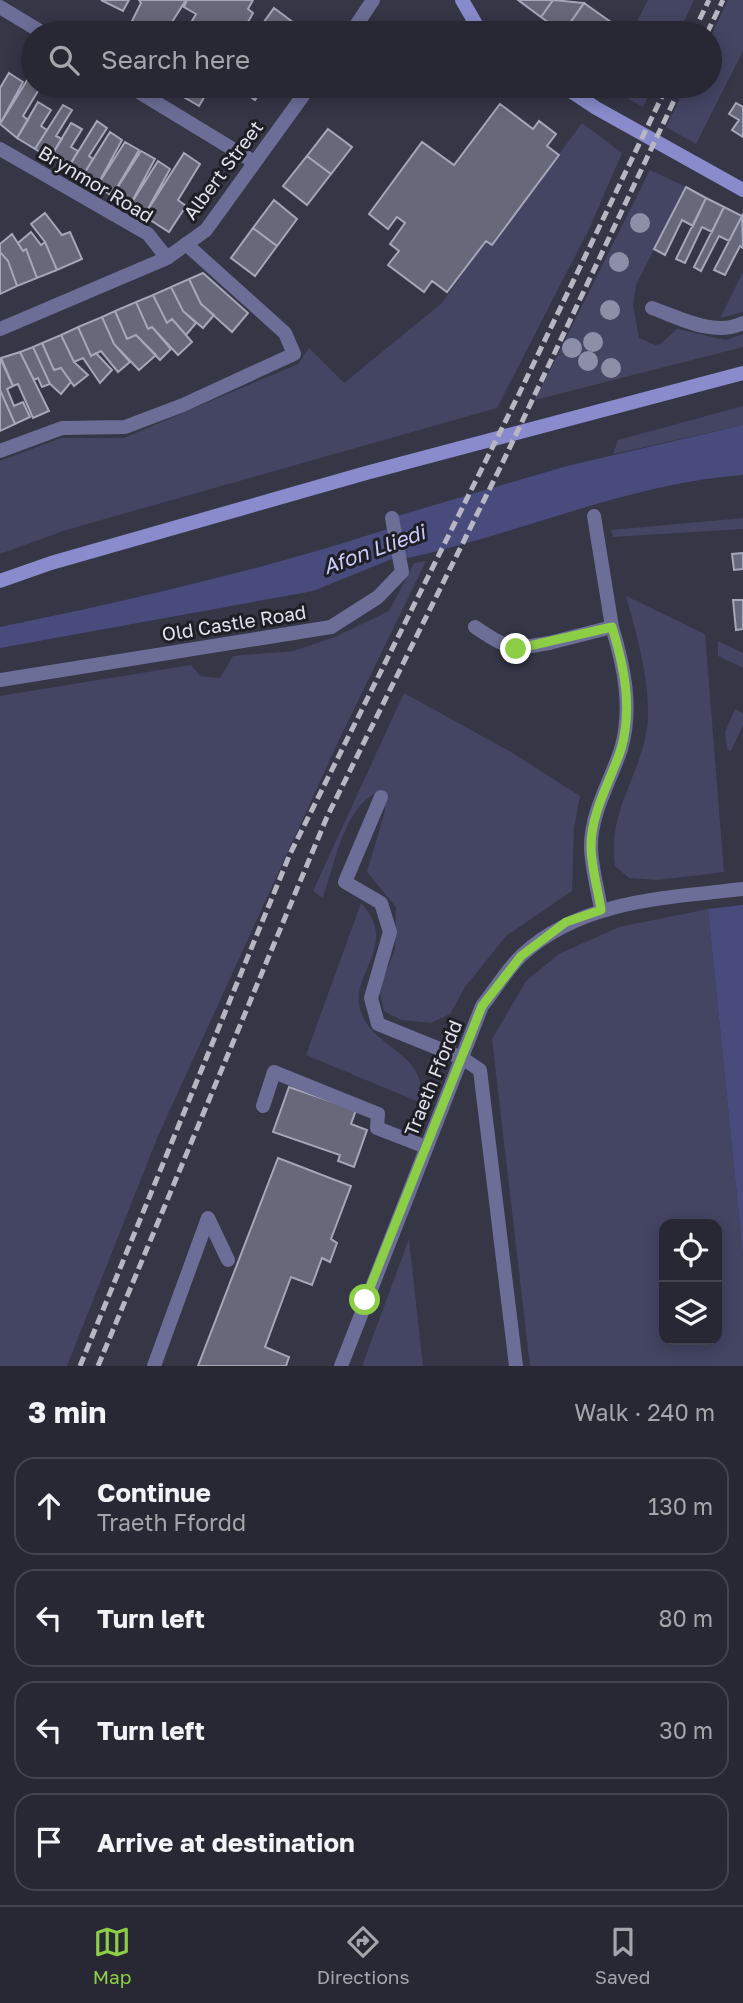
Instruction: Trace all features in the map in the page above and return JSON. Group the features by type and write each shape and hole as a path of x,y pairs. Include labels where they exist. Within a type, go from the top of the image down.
{"main road":[{"path":"462,0 474,21"},
{"path":"581,98 743,190"},
{"path":"0,581 51,563 366,473 743,373"}],"street":[{"path":"359,21 373,0"},
{"path":"0,7 23,21"},
{"path":"149,98 254,162"},
{"name":"Albert Street","path":"0,330 167,258 206,230 301,98"},
{"name":"Brynmor Road","path":"0,149 148,234 167,258"},
{"path":"0,451 62,428 125,427 183,405 294,354 285,334 186,244"},
{"path":"652,308 706,327 732,329 743,323"},
{"path":"594,516 612,627 623,662 628,714 621,748 602,796 591,845 601,910"},
{"name":"Old Castle Road","path":"0,681 331,627 378,597 401,572 401,556 392,518"},
{"path":"475,627 500,644 516,649 612,627"},
{"path":"381,797 345,881 381,903 390,932 371,998 378,1024 462,1058 480,1070 516,1366"},
{"name":"Traeth Ffordd","path":"341,1366 482,1006 521,956 566,922 601,910 743,889"},
{"path":"263,1106 274,1072 378,1114 377,1128 426,1147"},
{"path":"154,1366 208,1218 228,1260"}],"shaded area":[{"path":"648,0 694,0 684,21 637,21"},
{"path":"728,0 743,0 743,51 722,93 722,21 718,21"},
{"path":"627,98 647,98 643,107"},
{"path":"680,98 719,98 696,144 666,127"},
{"path":"582,123 622,153 589,229 497,408 66,530 0,554 0,461 61,438 124,438 298,364 309,348 344,383 442,303 486,241 492,245"},
{"path":"650,170 686,187 636,285 633,305 639,338 658,346 677,329 726,340 743,334 743,347 535,400"},
{"path":"743,272 743,312 720,318"},
{"path":"743,406 743,425 613,454 618,440"},
{"path":"743,518 743,529 613,537 611,530"},
{"path":"426,561 339,740 158,1136 67,1366 0,1366 0,696 191,665 200,676 220,678 233,656 294,651 335,637 389,611 414,563"},
{"path":"626,596 705,634 724,872 658,880 629,878 615,866 617,824 642,750 648,711 644,667"},
{"path":"718,641 743,653 743,668 718,656"},
{"path":"404,693 511,752 580,796 574,828 572,891 506,936 465,987 450,1014 431,1023 401,1020 384,1011 379,989 395,950 396,907 367,872 385,811 384,790 371,796 360,806 351,820 343,835 323,898 313,891"},
{"path":"735,709 743,713 743,725 731,751 727,749 725,732"},
{"path":"361,903 372,918 376,932 375,945 361,983 360,1009 366,1023 408,1061 416,1072 421,1085 421,1103 306,1055"},
{"path":"708,909 743,1256 743,1366 530,1366 492,1039 526,981 559,954 619,927"},
{"path":"409,1239 423,1366 362,1366"}],"water":[{"name":"Afon Lliedi","path":"743,425 743,475 658,488 450,548 408,558 402,555 313,591 0,648 0,627 245,571 391,528 397,516 567,466"},
{"path":"743,905 743,1256 708,909"}],"building":[{"path":"101,0 129,0 123,11"},
{"path":"139,0 186,0 173,21 132,21 141,3"},
{"path":"187,0 253,0 248,9 253,13 249,21 192,21 196,14 184,7"},
{"path":"518,0 553,0 541,17"},
{"path":"553,0 584,3 571,21 546,21 541,17"},
{"path":"584,3 609,21 571,21"},
{"path":"274,8 291,21 265,21"},
{"path":"9,73 21,81 21,86 0,124 0,88"},
{"path":"21,90 21,98 34,98 23,116 28,120 17,138 0,124"},
{"path":"185,98 204,98 199,106"},
{"path":"38,102 51,110 41,126 47,130 35,149 17,138"},
{"path":"736,103 743,107 743,137 732,130 739,120 729,114"},
{"path":"500,104 533,129 539,121 556,134 547,146 559,155 492,245 486,241 447,292 432,281 424,292 388,265 399,251 390,244 405,223 397,217 388,229 369,214 422,142 454,165"},
{"path":"63,105 72,110 56,136 62,139 50,158 35,149"},
{"path":"97,121 107,128 89,156 93,159 82,177 68,168"},
{"path":"71,123 82,129 71,147 78,151 68,168 50,158"},
{"path":"328,129 352,147 331,174 307,156"},
{"path":"110,132 122,140 97,186 82,177"},
{"path":"125,142 139,150 112,196 97,186"},
{"path":"141,151 155,159 129,207 112,196"},
{"path":"184,153 200,164 178,200 186,206 169,232 144,216"},
{"path":"307,156 331,174 307,205 283,186"},
{"path":"158,161 170,169 144,216 129,207"},
{"path":"686,187 706,198 693,226 682,220 665,255 654,249"},
{"path":"706,198 724,207 712,232 702,227 685,263 676,259"},
{"path":"274,200 297,219 277,246 253,228"},
{"path":"724,207 742,216 729,241 719,236 701,271 694,267"},
{"path":"45,213 62,235 70,232 82,259 57,270 45,242 31,224"},
{"path":"742,216 743,248 740,246 725,275 714,270"},
{"path":"253,228 277,246 255,276 231,258"},
{"path":"31,232 41,245 45,242 57,270 37,278 26,249 23,251 18,243"},
{"path":"12,234 23,251 26,249 37,278 17,286 8,261 0,252 0,244"},
{"path":"0,252 8,261 17,286 0,294"},
{"path":"203,273 248,313 232,332 201,304 189,279"},
{"path":"189,279 201,304 214,315 203,328 183,311 171,287"},
{"path":"171,287 183,311 196,323 186,335 172,319 167,323 153,295"},
{"path":"153,295 167,323 172,319 192,342 178,355 152,327 148,329 136,302"},
{"path":"136,302 148,329 152,327 171,349 160,360 136,335 127,339 115,311"},
{"path":"115,311 127,339 136,335 156,355 139,370 114,344 102,317"},
{"path":"102,317 114,344 130,362 118,372 101,351 91,356 78,327"},
{"path":"78,327 91,356 96,353 112,370 100,383 83,358 74,362 61,335"},
{"path":"61,335 74,362 88,375 74,386 61,368 54,370 42,343"},
{"path":"42,343 54,370 61,368 71,382 61,394 50,384 33,347"},
{"path":"33,347 50,384 42,387 38,378 34,380 20,352"},
{"path":"20,352 49,411 33,418 18,384 13,386 1,358"},
{"path":"0,358 13,386 7,389 14,406 23,402 30,417 15,424 0,390"},
{"path":"0,390 15,424 0,431"},
{"path":"743,553 743,569 734,570 732,554"},
{"path":"733,600 743,600 743,629 736,630"},
{"path":"289,1087 356,1110 351,1124 367,1130 354,1167 338,1161 340,1155 273,1132"},
{"path":"278,1158 351,1186 331,1239 337,1243 330,1262 322,1258 312,1285 291,1277 265,1347 289,1357 286,1366 198,1366"}],"railway":[{"path":"699,21 709,0"},
{"path":"713,21 723,0"},
{"path":"80,1366 290,854 519,394 661,98"},
{"path":"98,1366 327,817 501,466 675,98"}],"route":[{"path":"365,1300 482,1006 521,956 566,922 601,910 591,845 602,796 621,748 628,714 623,662 612,627 516,649"}]}
